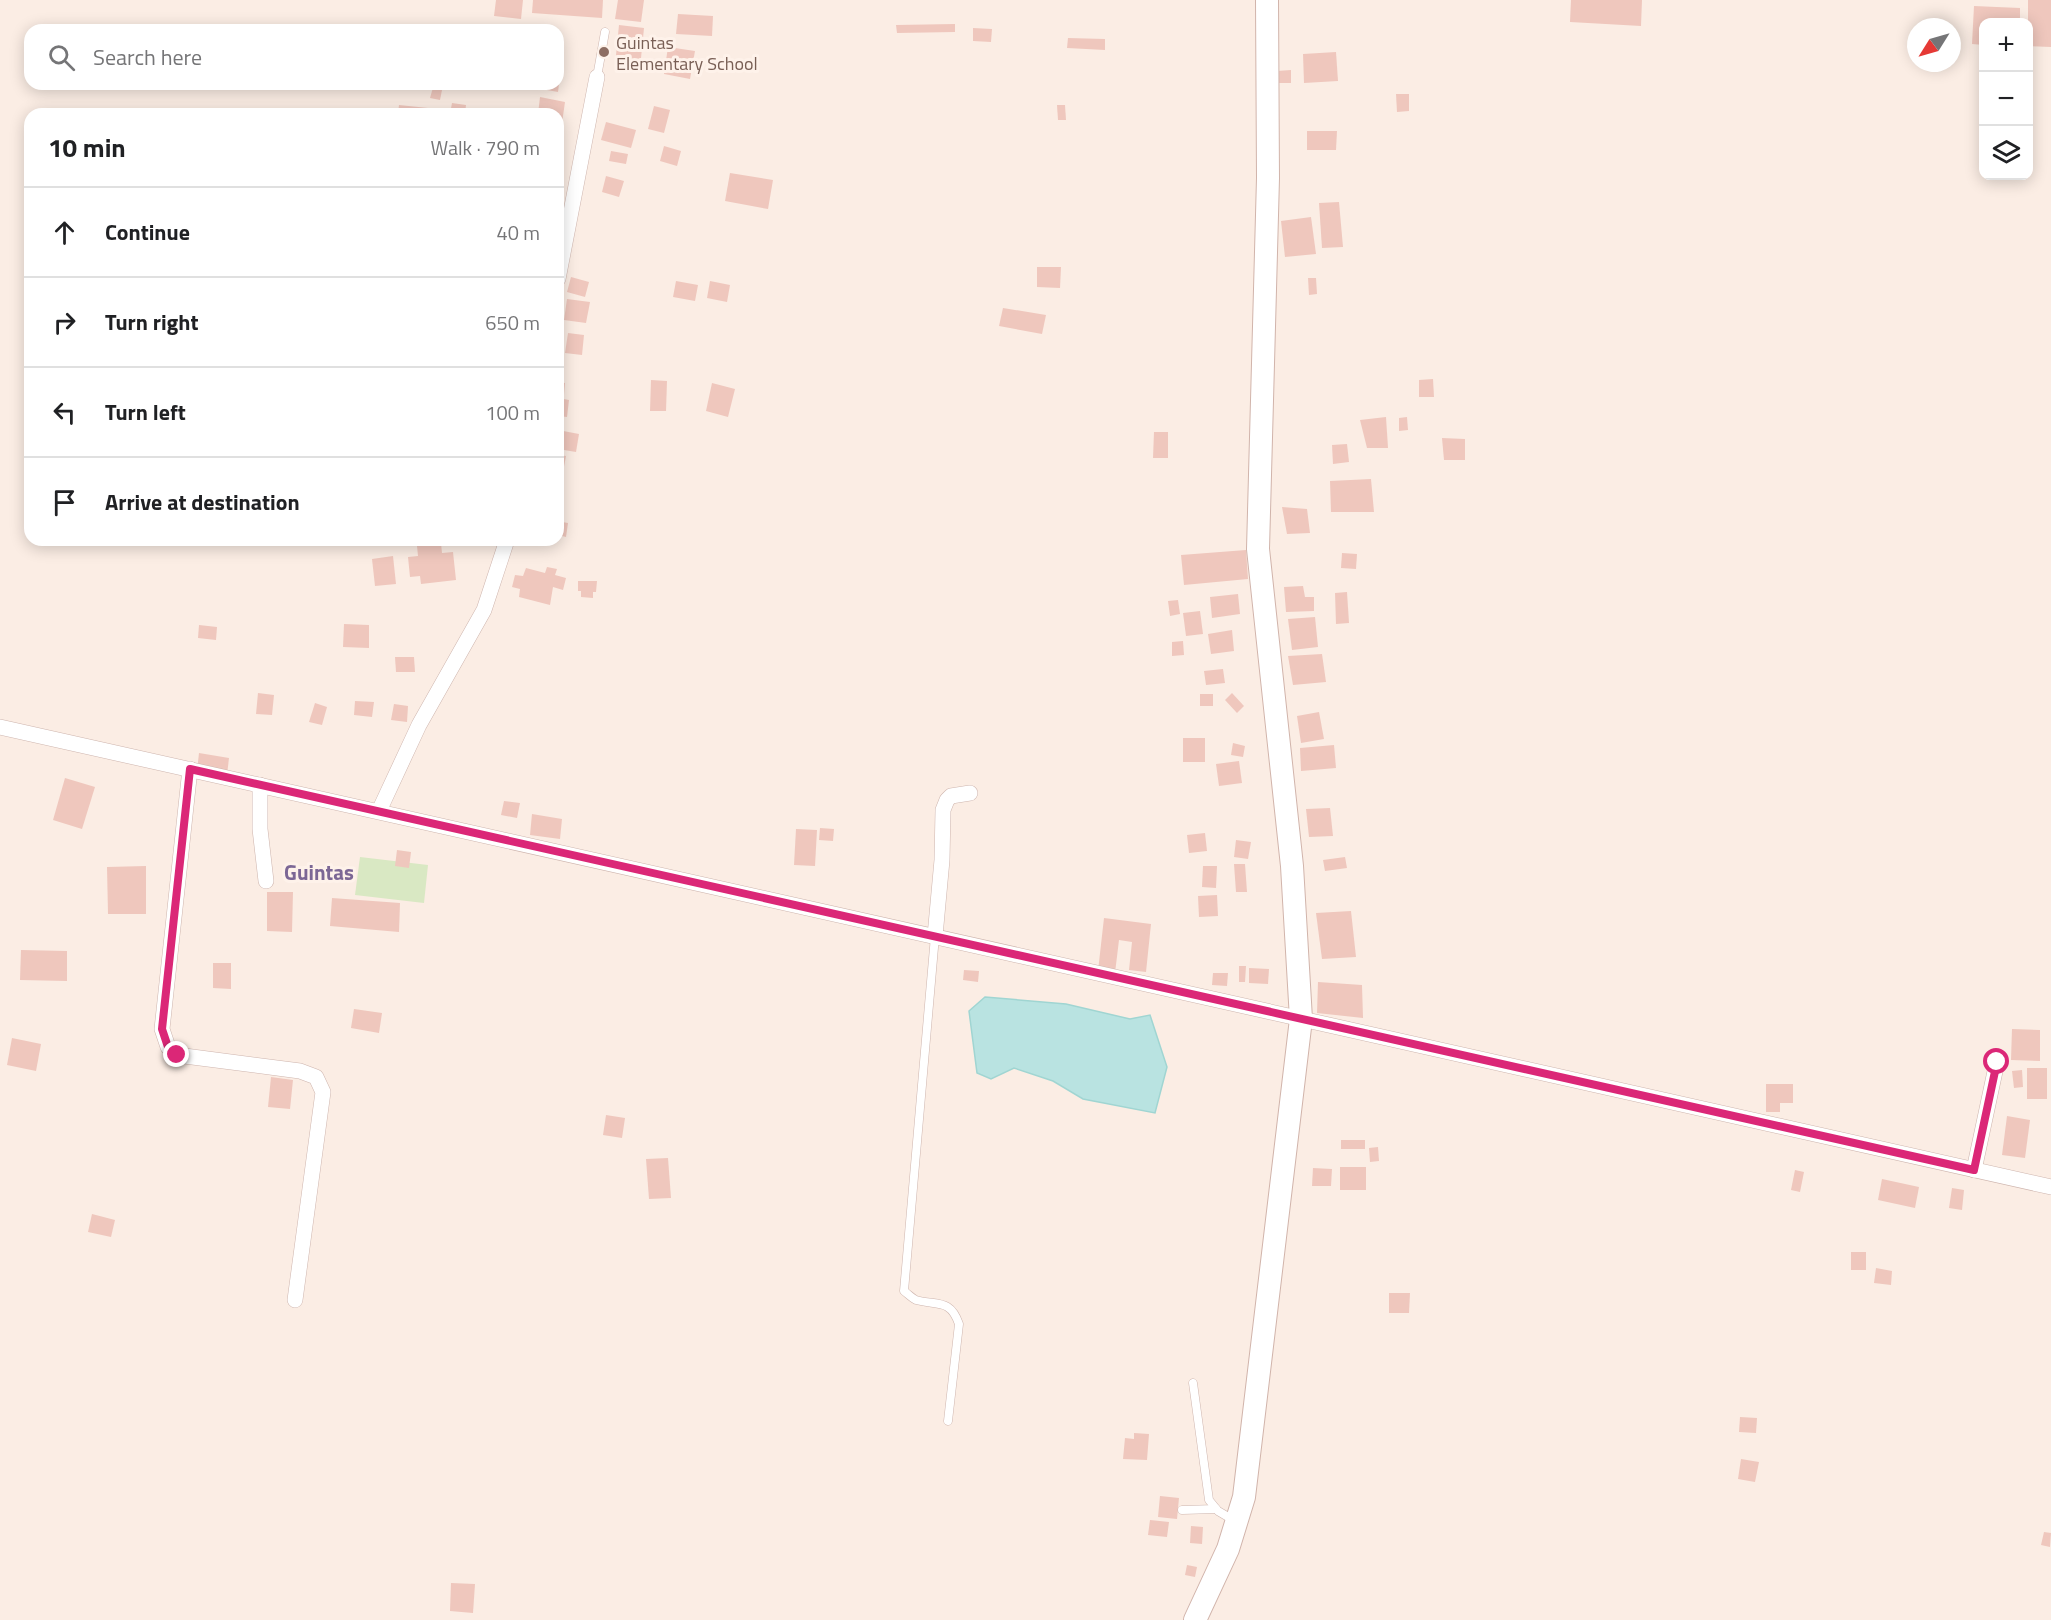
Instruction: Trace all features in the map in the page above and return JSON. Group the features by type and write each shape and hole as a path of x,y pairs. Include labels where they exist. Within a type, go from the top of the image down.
{"street":[{"path":"1195,1620 1228,1549 1244,1497 1300,1019 1292,866 1258,549 1268,178 1268,0"},
{"path":"564,248 597,77"},
{"path":"380,811 419,725 484,610 505,546"},
{"path":"0,728 380,811 2051,1187"},
{"path":"190,769 162,1029 168,1047 177,1055 300,1071 316,1077 323,1092 295,1300"},
{"path":"260,785 260,829 266,881"},
{"path":"935,936 944,805 951,796 970,794"},
{"path":"1974,1170 1997,1062"}],"lane":[{"path":"597,77 605,32"},
{"path":"935,936 904,1291 914,1299 944,1304 955,1313 959,1324 948,1421"},
{"path":"1193,1383 1209,1500 1216,1509 1236,1522"},
{"path":"1182,1510 1216,1509"}],"green space":[{"path":"360,857 428,865 424,903 355,895"}],"water":[{"path":"985,997 1066,1004 1130,1019 1150,1015 1167,1067 1155,1113 1083,1099 1053,1081 1014,1068 991,1079 977,1073 969,1011"}],"building":[{"path":"496,0 523,0 521,19 494,16"},
{"path":"533,0 603,0 602,18 532,13"},
{"path":"618,0 644,0 641,22 615,19"},
{"path":"1571,0 1642,0 1641,26 1570,22"},
{"path":"2028,0 2051,0 2051,47 2033,46 2033,18 2028,18"},
{"path":"1974,6 2020,8 2020,18 1979,18 1979,45 1972,44"},
{"path":"678,14 713,16 712,36 676,34"},
{"path":"955,24 955,32 897,33 896,25"},
{"path":"619,25 644,28 640,68 615,65"},
{"path":"973,28 992,29 991,42 973,41"},
{"path":"1068,38 1105,39 1105,50 1067,48"},
{"path":"668,47 695,51 690,79 664,74"},
{"path":"1336,52 1338,81 1304,83 1303,54"},
{"path":"1291,70 1291,83 1277,83 1277,71"},
{"path":"432,90 442,90 440,100 430,98"},
{"path":"1396,94 1409,94 1409,111 1397,112"},
{"path":"540,97 565,102 564,109 539,108"},
{"path":"452,103 466,105 466,108 451,108"},
{"path":"399,105 428,108 399,108"},
{"path":"1057,105 1065,105 1066,120 1058,120"},
{"path":"654,106 670,110 664,133 648,129"},
{"path":"606,122 636,130 631,148 601,140"},
{"path":"1307,131 1337,131 1336,150 1307,150"},
{"path":"664,146 681,151 677,166 660,161"},
{"path":"611,151 628,154 626,164 609,161"},
{"path":"730,173 773,180 768,209 725,201"},
{"path":"606,176 624,181 619,197 602,192"},
{"path":"1339,202 1343,247 1322,248 1319,203"},
{"path":"1311,217 1316,254 1285,257 1281,221"},
{"path":"1037,267 1061,267 1060,288 1037,287"},
{"path":"571,277 589,282 585,297 567,292"},
{"path":"1308,278 1316,278 1317,294 1309,295"},
{"path":"676,281 698,285 695,301 673,297"},
{"path":"710,281 730,285 727,302 707,298"},
{"path":"567,299 590,302 586,323 564,320"},
{"path":"1003,308 1046,315 1042,334 999,326"},
{"path":"568,333 584,335 582,355 565,353"},
{"path":"1433,379 1434,397 1419,397 1419,380"},
{"path":"651,380 667,381 666,411 650,411"},
{"path":"712,383 735,389 728,417 706,411"},
{"path":"564,399 569,400 567,417 564,417"},
{"path":"1386,417 1388,448 1367,448 1360,420"},
{"path":"1407,417 1408,430 1399,431 1399,418"},
{"path":"564,431 579,434 576,452 564,450"},
{"path":"1154,432 1168,432 1168,458 1153,458"},
{"path":"1442,438 1465,439 1465,460 1444,460"},
{"path":"1347,444 1349,462 1333,464 1332,445"},
{"path":"1371,479 1374,512 1331,512 1330,481"},
{"path":"1282,507 1307,509 1310,533 1287,534"},
{"path":"564,522 568,523 566,537 564,536"},
{"path":"417,546 441,546 442,553 453,552 456,580 421,584 420,576 410,577 408,557 418,556"},
{"path":"1246,550 1248,579 1184,585 1181,555"},
{"path":"1342,553 1357,554 1356,569 1341,568"},
{"path":"393,556 396,584 375,586 372,559"},
{"path":"547,567 557,569 555,575 566,578 563,590 553,587 550,605 519,597 520,589 512,587 515,575 523,576 526,568 545,573"},
{"path":"578,581 597,581 593,598 581,597 581,591 578,591"},
{"path":"1303,586 1305,597 1314,597 1314,611 1286,612 1284,587"},
{"path":"1347,592 1349,623 1336,624 1335,593"},
{"path":"1238,594 1240,614 1212,618 1210,597"},
{"path":"1178,600 1180,614 1170,616 1168,601"},
{"path":"1200,611 1203,634 1186,636 1183,613"},
{"path":"1315,617 1318,647 1292,650 1288,619"},
{"path":"344,624 369,625 369,648 343,647"},
{"path":"199,625 217,627 216,640 198,638"},
{"path":"1232,630 1234,651 1211,654 1208,634"},
{"path":"1183,641 1184,655 1172,656 1172,642"},
{"path":"1322,654 1326,682 1293,685 1288,656"},
{"path":"395,657 414,657 415,672 396,672"},
{"path":"1223,669 1225,683 1206,685 1204,671"},
{"path":"258,693 274,695 272,715 256,714"},
{"path":"1232,693 1244,706 1237,713 1225,700"},
{"path":"1200,694 1213,694 1213,706 1200,706"},
{"path":"355,701 374,702 372,717 354,715"},
{"path":"315,703 327,707 322,725 309,722"},
{"path":"394,704 408,706 407,722 391,720"},
{"path":"1319,712 1324,739 1301,743 1297,716"},
{"path":"1183,738 1205,738 1205,762 1183,762"},
{"path":"1233,743 1245,746 1243,757 1231,755"},
{"path":"1334,745 1336,768 1301,771 1300,748"},
{"path":"199,753 229,758 227,775 197,771"},
{"path":"1239,761 1242,783 1219,786 1216,764"},
{"path":"65,778 95,787 82,829 53,820"},
{"path":"504,801 520,803 517,818 501,815"},
{"path":"1330,808 1333,836 1309,837 1306,809"},
{"path":"532,814 562,819 560,839 530,835"},
{"path":"820,828 834,829 833,841 819,840"},
{"path":"796,829 817,830 815,866 794,865"},
{"path":"1205,833 1207,851 1189,853 1187,835"},
{"path":"1236,840 1251,842 1248,859 1234,857"},
{"path":"397,850 411,852 409,868 395,866"},
{"path":"1345,857 1347,868 1325,871 1323,860"},
{"path":"1234,864 1245,864 1247,892 1236,892"},
{"path":"146,866 146,914 108,914 107,867"},
{"path":"1203,866 1217,866 1216,888 1202,887"},
{"path":"267,892 293,892 292,932 267,931"},
{"path":"1217,895 1218,916 1199,917 1198,896"},
{"path":"332,898 400,903 399,932 330,926"},
{"path":"1351,911 1356,957 1322,959 1316,913"},
{"path":"1104,918 1151,924 1146,972 1129,970 1132,942 1119,940 1115,973 1098,971"},
{"path":"21,950 67,951 67,981 20,980"},
{"path":"213,963 231,963 231,989 213,988"},
{"path":"1239,966 1246,966 1245,982 1239,982"},
{"path":"1249,968 1269,969 1268,984 1249,983"},
{"path":"964,970 979,971 978,982 963,980"},
{"path":"1213,973 1228,973 1227,986 1212,985"},
{"path":"1318,982 1362,985 1363,1018 1317,1013"},
{"path":"354,1009 382,1013 379,1033 351,1028"},
{"path":"2012,1029 2040,1030 2040,1061 2011,1060"},
{"path":"12,1038 41,1044 36,1071 7,1065"},
{"path":"2027,1068 2047,1068 2047,1099 2027,1099"},
{"path":"2022,1070 2023,1087 2014,1088 2012,1071"},
{"path":"271,1077 293,1080 290,1109 268,1107"},
{"path":"1766,1084 1793,1084 1793,1103 1780,1103 1780,1112 1766,1112"},
{"path":"606,1115 625,1118 622,1138 603,1135"},
{"path":"2007,1116 2030,1120 2025,1158 2002,1155"},
{"path":"1341,1140 1365,1140 1365,1149 1341,1149"},
{"path":"1378,1147 1379,1161 1370,1162 1369,1148"},
{"path":"668,1158 671,1198 649,1199 646,1159"},
{"path":"1340,1167 1366,1167 1366,1190 1340,1190"},
{"path":"1313,1168 1332,1169 1331,1186 1312,1186"},
{"path":"1795,1170 1804,1172 1800,1192 1791,1190"},
{"path":"1882,1179 1919,1187 1915,1208 1878,1200"},
{"path":"1952,1188 1964,1190 1962,1210 1949,1208"},
{"path":"92,1214 115,1220 111,1237 88,1232"},
{"path":"1851,1252 1866,1252 1866,1270 1851,1270"},
{"path":"1876,1268 1892,1271 1891,1285 1874,1283"},
{"path":"1389,1293 1410,1293 1409,1313 1389,1313"},
{"path":"1740,1417 1757,1418 1756,1433 1739,1432"},
{"path":"1134,1433 1149,1434 1147,1460 1123,1459 1125,1438 1134,1439"},
{"path":"1741,1459 1759,1462 1755,1482 1738,1479"},
{"path":"1160,1496 1179,1498 1177,1519 1158,1517"},
{"path":"1150,1520 1169,1522 1167,1537 1148,1535"},
{"path":"1191,1526 1203,1527 1202,1544 1190,1543"},
{"path":"2044,1532 2051,1533 2050,1547 2041,1545"},
{"path":"1187,1565 1197,1567 1195,1577 1185,1575"},
{"path":"451,1583 475,1584 473,1613 450,1611"}],"place":[{"name":"Guintas Elementary School","path":"604,52"}],"district":[{"name":"Guintas","path":"319,872"}],"route":[{"path":"177,1055 168,1047 162,1029 190,769 1974,1170 1997,1062"}]}
